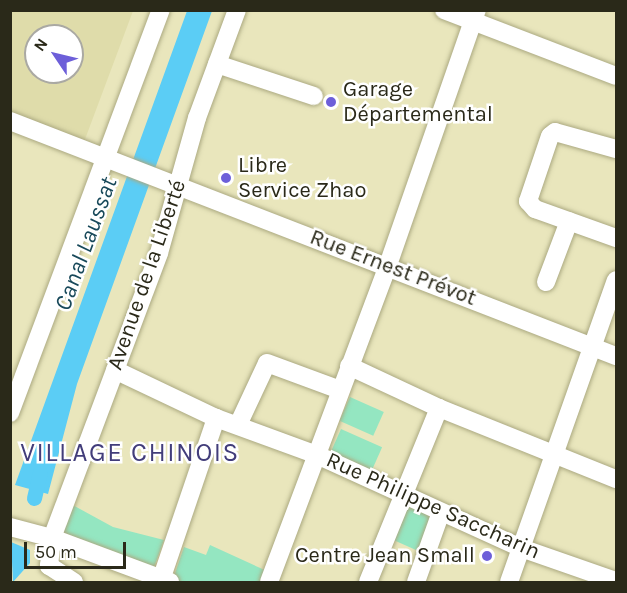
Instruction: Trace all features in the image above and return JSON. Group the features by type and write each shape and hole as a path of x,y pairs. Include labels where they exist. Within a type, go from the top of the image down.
{"street":[{"path":"10,413 17,373 112,162 161,10"},
{"name":"Avenue de la Liberté","path":"74,582 49,566 52,538 159,253 173,184 237,10"},
{"path":"444,10 476,16 616,76"},
{"path":"269,582 388,265 476,16"},
{"path":"217,64 314,96"},
{"name":"Rue Ernest Prévot","path":"10,121 112,162 388,265 616,356"},
{"path":"616,149 560,131 550,136 528,201 535,209 616,238"},
{"path":"546,282 569,221"},
{"path":"509,582 616,280"},
{"path":"238,425 267,363 340,390"},
{"path":"350,366 439,408 616,479"},
{"name":"Rue Philippe Saccharin","path":"115,369 216,418 317,455 521,548 616,581"},
{"path":"368,582 439,408"},
{"path":"10,527 52,538 166,580 216,418"},
{"path":"416,582 441,512"}],"shaded area":[{"path":"10,11 133,11 84,142 11,113"}],"green space":[{"path":"350,397 384,412 373,436 339,421"},
{"path":"341,429 382,447 370,474 329,455"},
{"path":"407,499 436,512 419,551 390,538"},
{"path":"69,503 113,527 164,540 153,570 57,534"},
{"path":"210,545 269,572 264,582 172,582 184,547 206,555"}],"water":[{"path":"187,11 212,11 77,384 48,494 15,485"},
{"path":"11,542 30,550 30,563 13,582"}],"waterway":[{"name":"Canal Laussat","path":"34,498 40,473"}],"place":[{"name":"Garage Départemental","path":"331,102"},
{"name":"Libre Service Zhao","path":"226,178"},
{"name":"Centre Jean Small","path":"487,556"}],"district":[{"name":"VILLAGE CHINOIS","path":"130,453"}]}
